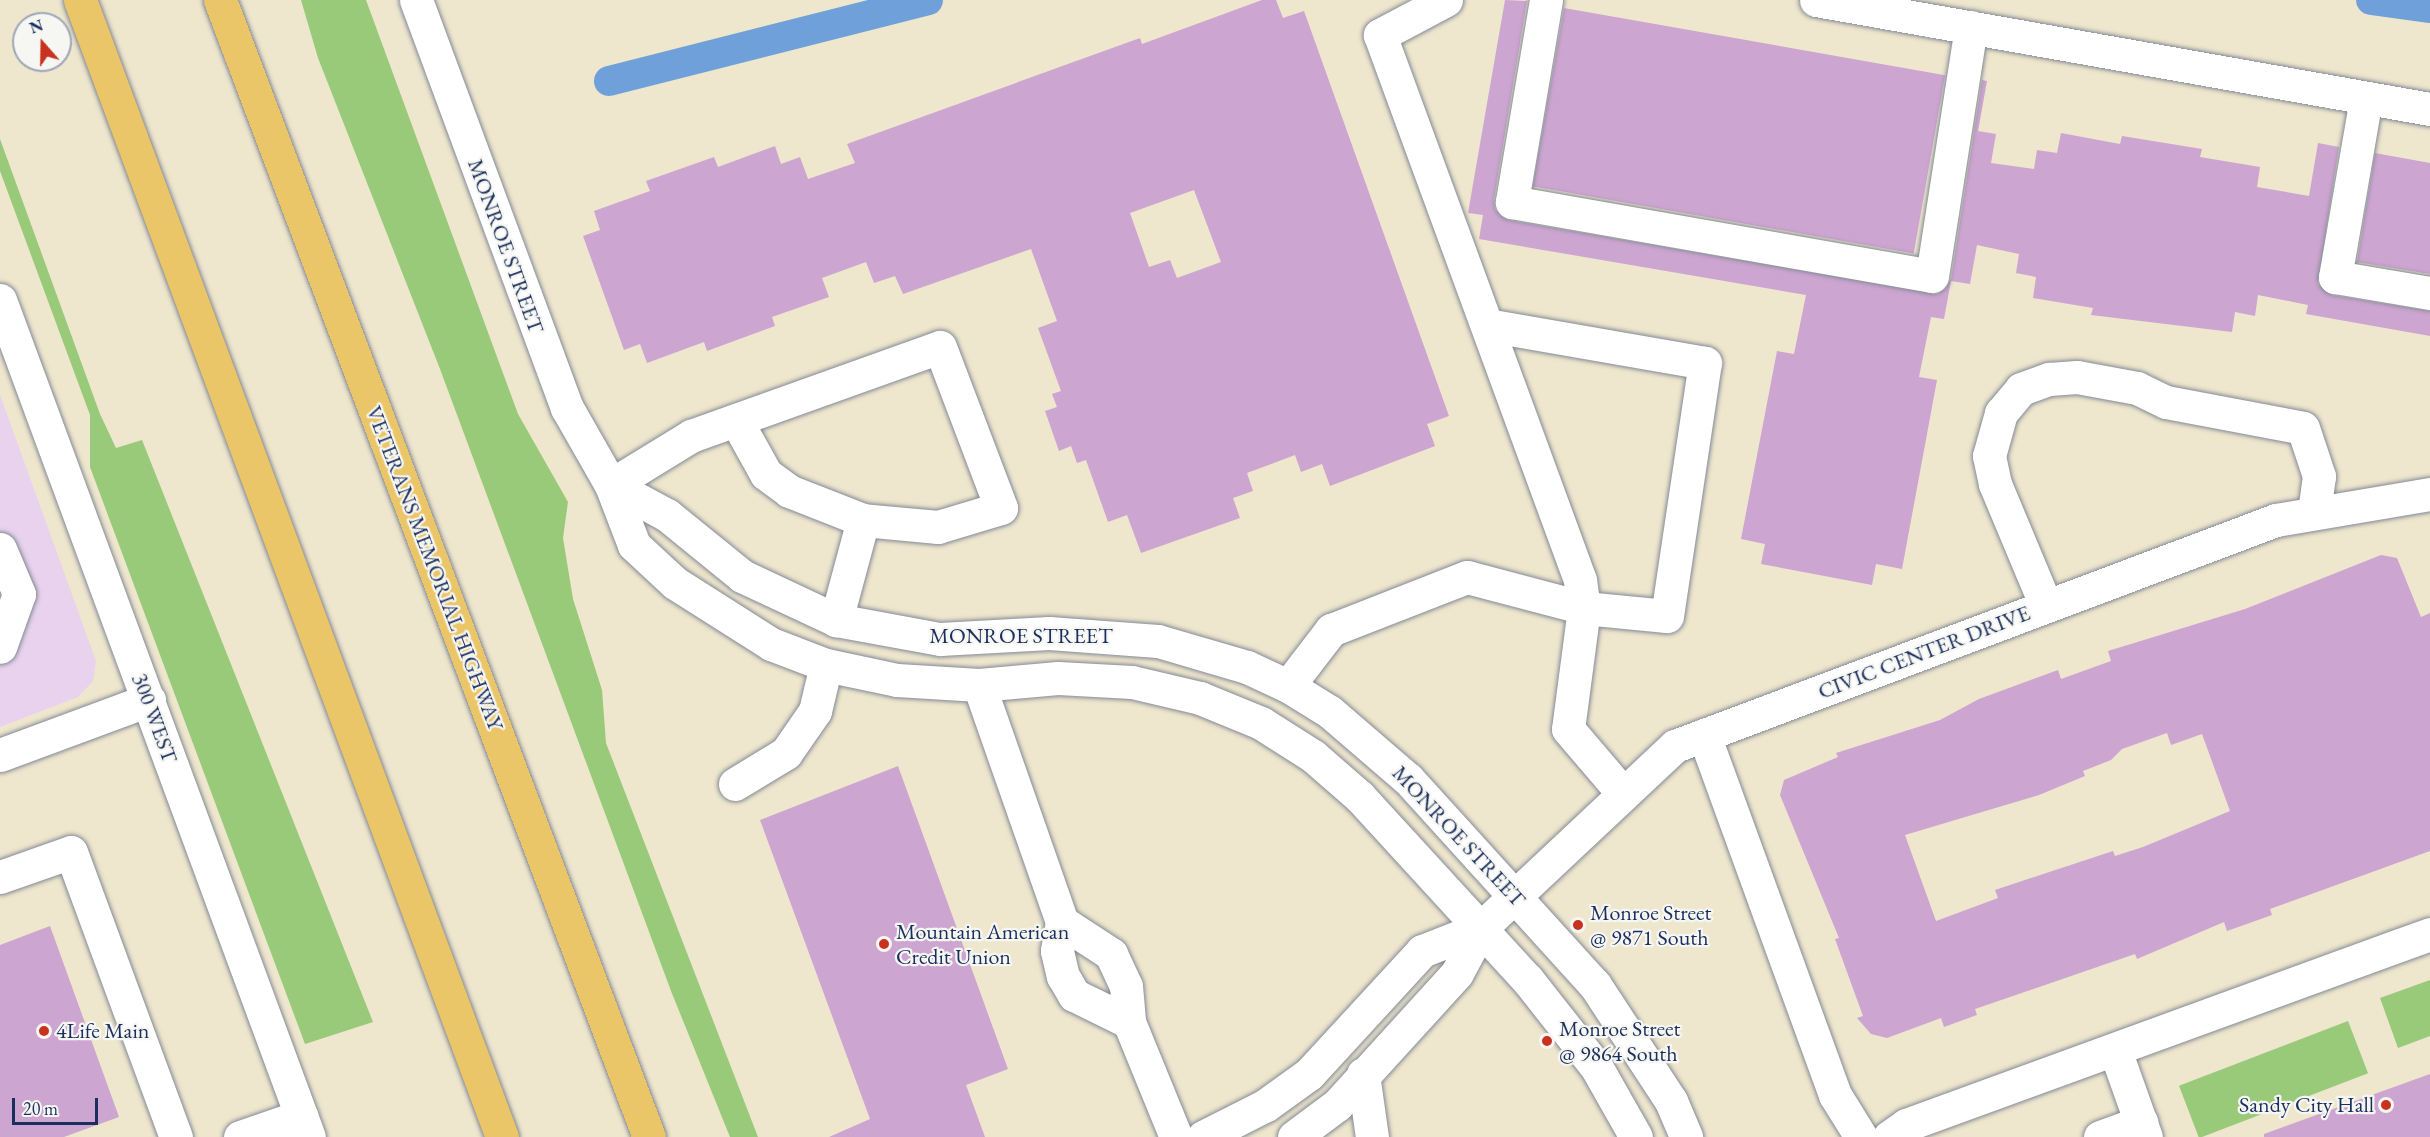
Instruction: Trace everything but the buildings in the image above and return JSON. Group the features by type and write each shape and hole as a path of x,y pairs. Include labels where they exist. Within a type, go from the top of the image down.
{"highway":[{"path":"80,0 502,1137"},
{"name":"VETERANS MEMORIAL HIGHWAY","path":"220,0 649,1137"}],"street":[{"name":"MONROE STREET","path":"416,0 567,408 611,485 634,545 675,583 771,644 826,665 897,680 979,685 1058,678 1132,682 1200,698 1261,723 1313,756 1360,797 1481,928 1564,1022 1636,1137"},
{"path":"1446,0 1380,35 1580,580 1584,608 1568,729 1621,791"},
{"path":"1546,0 1512,202 1932,276 1971,27"},
{"path":"1816,0 2430,110"},
{"path":"2366,98 2335,277 2430,293"},
{"name":"300 WEST","path":"0,300 305,1126"},
{"path":"1288,686 1331,630 1467,577 1584,608 1667,616 1705,363 1487,325"},
{"path":"611,485 655,455 736,420 940,347 1001,508 938,527 863,520 789,491 766,474 736,420"},
{"path":"2046,606 1995,484 1989,456 2001,413 2022,389 2049,379 2077,377 2137,388 2166,402 2303,428 2319,476 2314,510"},
{"name":"MONROE STREET","path":"611,485 668,515 742,576 836,620 940,639 1049,633 1158,641 1247,667 1288,686 1370,742 1515,895 1595,985 1652,1070 1686,1137"},
{"name":"CIVIC CENTER DRIVE","path":"1481,928 1621,791 1675,746 2046,606 2314,510 2430,494"},
{"path":"836,620 863,520"},
{"path":"0,549 19,594 0,647"},
{"path":"735,784 786,753 815,711 826,665"},
{"path":"979,685 1062,922 1057,951 1074,995 1129,1022"},
{"path":"0,755 149,700"},
{"path":"1704,735 1834,1095 1861,1137"},
{"path":"0,877 71,852 176,1137"},
{"path":"1062,922 1111,954 1126,986 1129,1022 1176,1137"},
{"path":"1203,1137 1266,1105 1328,1054 1422,951 1481,928"},
{"path":"1294,1137 1337,1106 1457,973 1481,928"},
{"path":"1888,1137 1906,1125 2430,934"},
{"path":"2100,1137 2144,1129 2115,1050"},
{"path":"1328,1054 1360,1078 1372,1137"},
{"path":"240,1137 305,1126"}],"shaded area":[{"path":"0,395 96,661 93,681 78,697 0,727"}],"green space":[{"path":"301,0 366,0 518,414 568,502 563,538 573,599 602,690 606,743 758,1137 730,1137 671,991 440,369 318,58"},
{"path":"0,139 100,414 116,448 142,440 373,1022 305,1044 90,467 90,415 0,171"},
{"path":"2430,980 2430,1036 2398,1048 2380,998"},
{"path":"2348,1021 2368,1073 2202,1137 2199,1137 2179,1086"}],"waterway":[{"path":"609,81 928,0"},
{"path":"2371,0 2430,8"}],"place":[{"name":"Monroe Street @ 9871 South","path":"1578,925"},
{"name":"Mountain American Credit Union","path":"884,944"},
{"name":"4Life Main","path":"44,1031"},
{"name":"Monroe Street @ 9864 South","path":"1547,1041"},
{"name":"Sandy City Hall","path":"2386,1105"}]}
